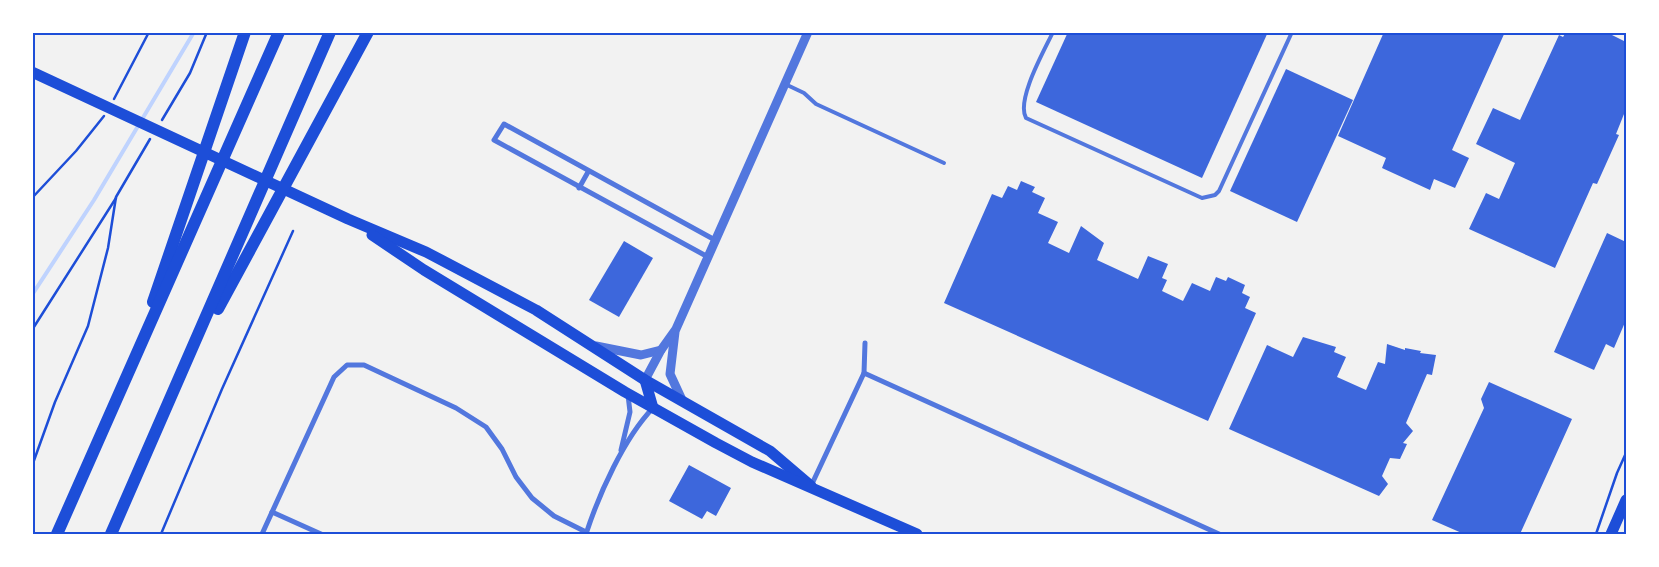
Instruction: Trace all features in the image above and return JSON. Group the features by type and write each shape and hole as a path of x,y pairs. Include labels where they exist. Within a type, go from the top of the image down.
{"highway":[{"path":"124,385 245,32"},
{"path":"57,534 279,32"},
{"path":"111,534 176,389 330,32"},
{"path":"176,389 368,32"}],"main road":[{"path":"32,72 348,219 426,252 536,310 645,380 770,451 811,486"},
{"path":"348,219 424,270 653,408 752,462 811,486 917,534"},
{"path":"645,380 653,408"},
{"path":"1611,534 1626,500"}],"street":[{"path":"645,380 661,350 676,329 808,32"},
{"path":"708,257 494,140 504,124 588,172 715,240"},
{"path":"579,188 588,172"},
{"path":"676,329 670,374 682,400"},
{"path":"811,486 864,373 865,343"},
{"path":"593,346 641,355 661,350"},
{"path":"262,534 334,377 346,365 364,365 456,408 486,427 502,449 516,477 532,498 554,516 586,533 619,458 638,425 653,408"},
{"path":"864,373 1219,534"},
{"path":"619,458 630,409 630,400 625,392"},
{"path":"272,512 321,534"}],"lane":[{"path":"1053,32 1025,95 1022,108 1026,118 1202,198 1215,195 1219,191 1292,32"},
{"path":"785,84 804,93 816,104 944,163"}],"path":[{"path":"112,102 127,78 149,32"},
{"path":"162,120 190,73 207,32"},
{"path":"32,198 98,126 107,110"},
{"path":"32,330 152,137"},
{"path":"32,466 55,402 88,326 108,248 116,197"},
{"path":"161,534 222,390 293,231"},
{"path":"1596,534 1626,453"}],"building":[{"path":"1068,32 1268,32 1202,178 1036,102"},
{"path":"1384,32 1505,32 1452,150 1469,158 1455,188 1434,179 1430,190 1382,168 1386,158 1338,136"},
{"path":"1566,32 1606,32 1626,42 1626,109 1616,134 1619,135 1597,184 1593,183 1555,268 1469,229 1486,193 1499,199 1515,163 1476,144 1493,108 1520,120 1559,35 1563,37"},
{"path":"1286,69 1353,100 1297,222 1230,191"},
{"path":"1021,181 1035,187 1032,192 1045,198 1038,213 1058,222 1048,243 1069,253 1081,226 1104,243 1097,260 1138,279 1148,256 1168,264 1162,278 1167,280 1162,291 1183,301 1192,283 1210,291 1216,277 1226,281 1228,277 1245,285 1242,293 1250,297 1245,308 1256,313 1208,421 944,303 992,194 1002,198 1008,186 1017,190"},
{"path":"1607,233 1626,242 1626,320 1614,348 1606,344 1594,370 1554,352"},
{"path":"624,241 653,258 619,317 589,300"},
{"path":"1303,337 1336,347 1334,352 1346,357 1337,377 1366,390 1378,362 1385,364 1387,344 1405,350 1405,348 1421,351 1420,353 1436,355 1432,375 1427,374 1406,423 1413,431 1403,443 1407,444 1400,459 1390,458 1382,476 1388,484 1379,496 1229,429 1267,345 1293,357"},
{"path":"1489,382 1572,419 1520,534 1464,534 1432,520 1484,408 1481,399"},
{"path":"689,465 731,488 716,516 707,511 702,519 669,501"}],"waterway":[{"path":"32,295 94,200 194,32"}]}
